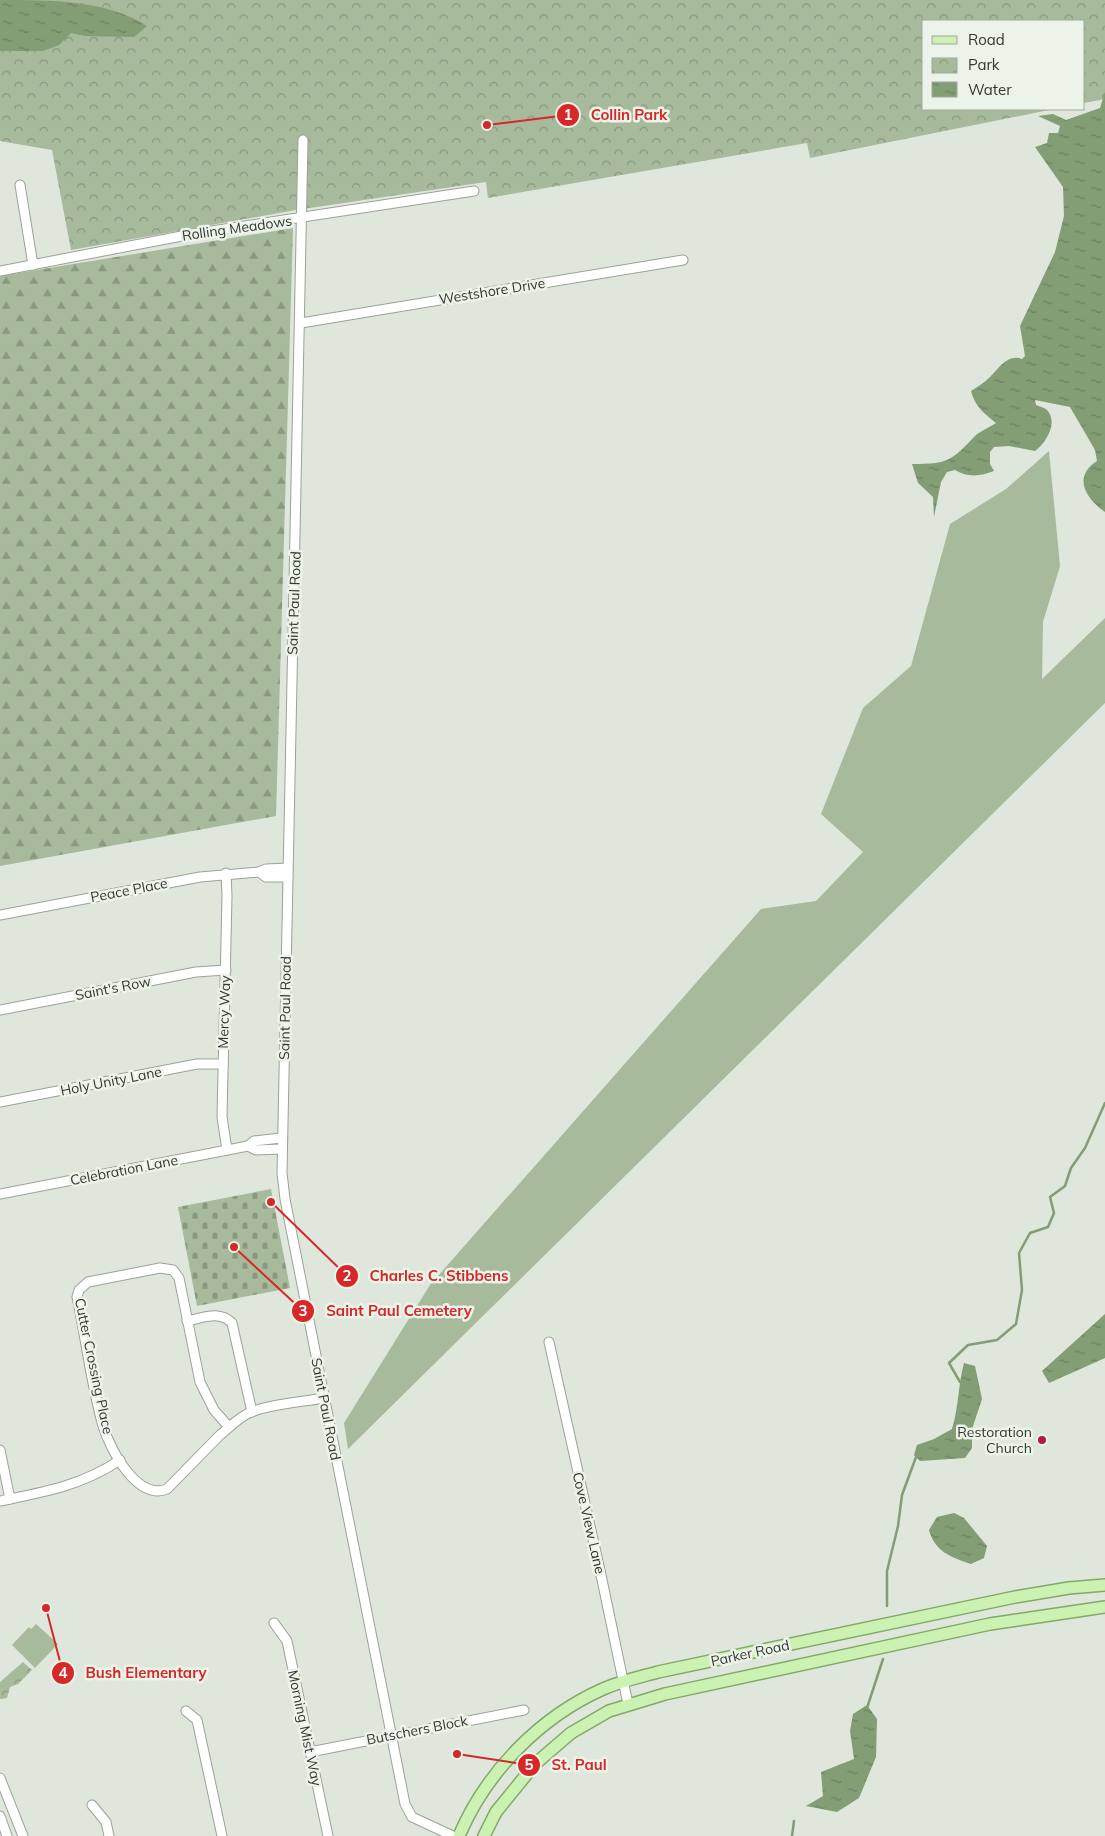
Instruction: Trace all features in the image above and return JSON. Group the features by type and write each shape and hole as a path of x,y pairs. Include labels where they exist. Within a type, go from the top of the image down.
{"main road":[{"name":"Parker Road","path":"458,1836 479,1797 502,1764 521,1745 578,1702 622,1681 1015,1597 1069,1588 1105,1585"},
{"name":"Parker Road","path":"484,1836 496,1812 514,1788 545,1754 582,1725 628,1704 665,1694 990,1624 1105,1607"}],"street":[{"name":"Saint Paul Road","path":"303,140 301,323 281,1138 285,1199 390,1735 407,1810 418,1820 453,1836"},
{"path":"20,186 33,265"},
{"name":"Rolling Meadows","path":"0,271 192,234 474,191"},
{"name":"Westshore Drive","path":"301,323 684,260"},
{"name":"Peace Place","path":"0,915 226,873 259,872 266,877 288,873"},
{"name":"Mercy Way","path":"226,873 226,970 222,1117 227,1150"},
{"name":"Saint's Row","path":"0,1010 196,972 226,970"},
{"name":"Holy Unity Lane","path":"0,1102 197,1064 223,1064"},
{"name":"Celebration Lane","path":"0,1194 281,1138"},
{"name":"Celebration Lane","path":"248,1146 256,1150 282,1149"},
{"name":"Cutter Crossing Place","path":"188,1321 179,1278 169,1268 160,1268 88,1282 79,1290 77,1297 103,1426 120,1460 144,1489 162,1491 167,1489 229,1427 252,1412 324,1398"},
{"path":"229,1427 214,1410 205,1395 200,1382 188,1321 216,1315 222,1316 232,1323 252,1412"},
{"name":"Cove View Lane","path":"549,1342 628,1704"},
{"path":"0,1450 10,1499"},
{"path":"0,1501 71,1485 89,1479 120,1460"},
{"name":"Morning Mist Way","path":"274,1623 287,1641 328,1836"},
{"name":"Butschers Block","path":"310,1752 524,1710"},
{"path":"186,1711 197,1720 222,1836"},
{"path":"0,1778 23,1836"},
{"path":"92,1805 106,1822 109,1836"},
{"path":"0,1816 7,1836"}],"green space":[{"path":"9,0 1105,0 1105,99 1085,103 1085,20 922,20 922,110 1049,110 810,158 807,143 488,198 486,182 296,210 71,250 52,150 0,141 0,39"},
{"path":"293,228 276,816 0,866 0,276"},
{"path":"1049,451 1060,566 1043,622 1042,679 1105,618 1105,703 348,1449 344,1423 430,1285 761,909 816,901 863,852 821,814 863,708 911,666 950,524 1006,489"},
{"path":"271,1189 290,1288 197,1306 178,1207"},
{"path":"36,1624 58,1644 35,1668 12,1645 29,1627 31,1629"},
{"path":"23,1662 32,1670 18,1684 10,1687 7,1698 0,1699 0,1682"}],"water":[{"path":"0,0 58,1 96,6 131,17 147,26 134,37 85,36 71,33 59,45 43,51 0,51"},
{"path":"1105,92 1105,512 1092,501 1084,488 1085,474 1089,467 1097,461 1095,450 1070,407 1035,400 1036,405 1047,410 1052,421 1049,433 1043,443 1035,451 1009,446 994,447 990,452 990,464 994,471 989,473 974,475 955,470 947,472 941,482 934,517 933,497 918,483 912,464 942,462 949,459 955,456 976,435 996,423 978,406 971,391 1008,360 1012,358 1022,359 1025,356 1020,326 1055,252 1064,216 1063,187 1035,147 1047,143 1049,133 1058,133 1060,126 1038,116 1053,114 1066,120 1100,108"},
{"path":"1105,1314 1105,1358 1049,1383 1042,1371"},
{"path":"964,1363 975,1366 982,1399 972,1429 972,1448 965,1458 920,1461 914,1455 917,1445 934,1439 952,1429"},
{"path":"954,1513 964,1518 987,1546 984,1558 971,1564 945,1553 935,1544 929,1530 937,1517"},
{"path":"867,1705 877,1719 876,1757 859,1798 837,1812 806,1806 823,1796 821,1772 854,1759 850,1731 853,1714"}],"waterway":[{"path":"960,1382 949,1363 968,1345 997,1340 1016,1324 1022,1290 1019,1253 1030,1233 1048,1227 1054,1213 1050,1197 1065,1186 1071,1168 1085,1148 1105,1103"},
{"path":"887,1606 887,1571 898,1526 902,1495 916,1457 919,1456"},
{"path":"867,1708 883,1659"},
{"path":"792,1836 794,1821"}],"place":[{"name":"Collin Park","path":"487,125"},
{"name":"Charles C. Stibbens","path":"271,1202"},
{"name":"Saint Paul Cemetery","path":"234,1247"},
{"name":"Restoration Church","path":"1042,1440"},
{"name":"Bush Elementary","path":"46,1608"},
{"name":"St. Paul","path":"457,1754"}]}
